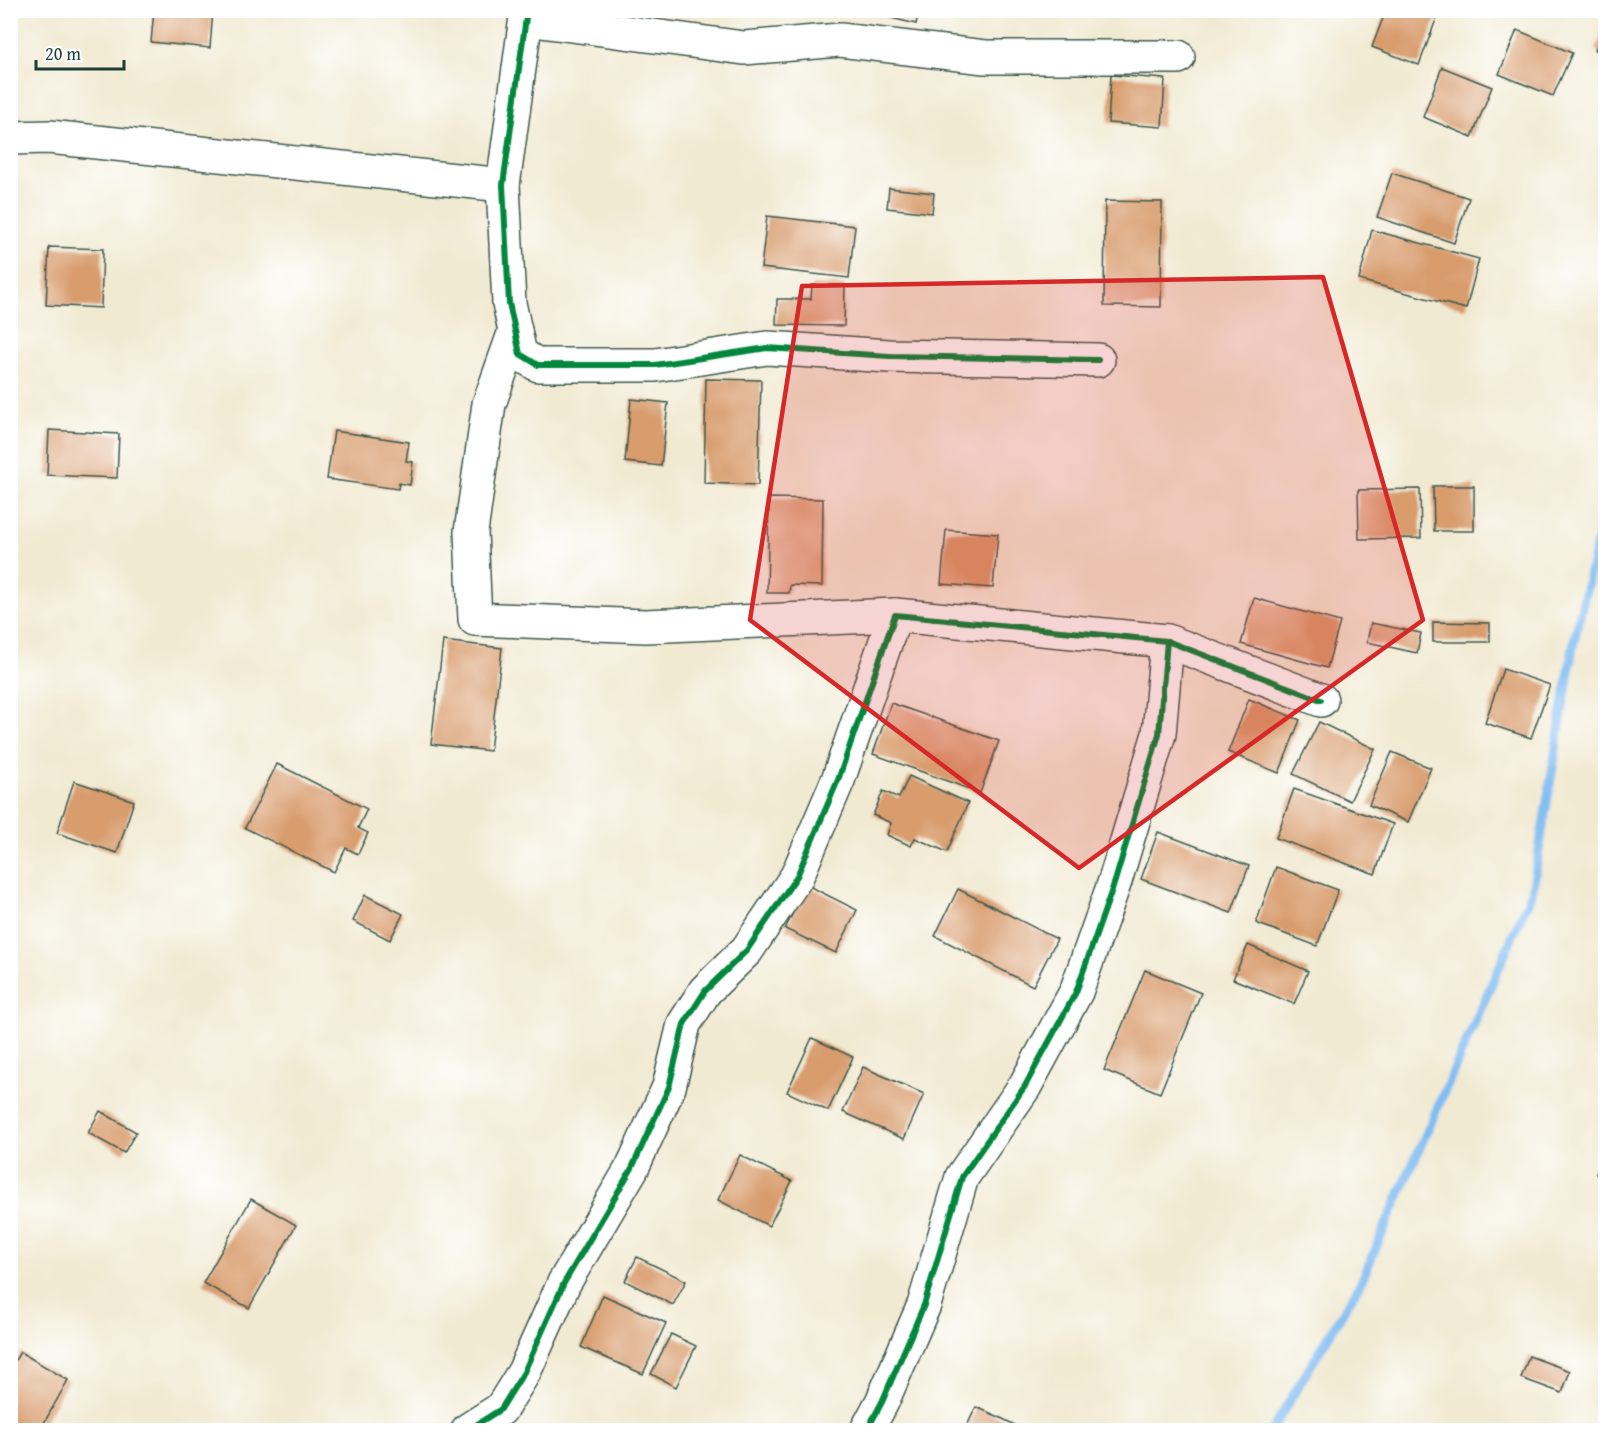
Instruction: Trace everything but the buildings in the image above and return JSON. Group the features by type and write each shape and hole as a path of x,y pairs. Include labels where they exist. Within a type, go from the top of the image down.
{"street":[{"path":"1098,360 889,356 767,348 654,365 538,365 520,354 509,303 503,185 527,15 744,48 840,40 985,57 1178,57"},
{"path":"10,138 49,137 503,185"},
{"path":"515,331 489,404 485,427 471,532 475,619 645,626 896,615 1167,641 1321,700"},
{"path":"468,1431 501,1409 524,1372 564,1283 632,1168 669,1088 684,1024 705,991 747,950 796,876 838,780 896,615"},
{"path":"867,1431 924,1305 962,1177 1025,1086 1076,992 1115,881 1158,734 1167,641"}],"highlighted area":[{"path":"1323,277 1423,620 1079,868 750,620 802,286"}],"waterway":[{"path":"1272,1430 1361,1282 1532,892 1574,641 1606,504"}],"cycle path":[{"path":"527,10 503,185 509,303 520,354 538,365 655,365 767,348 889,356 1098,360"},
{"path":"468,1430 501,1409 524,1372 564,1283 632,1168 669,1087 684,1024 705,991 747,950 797,876 838,780 895,615 1167,641 1321,700"},
{"path":"867,1430 882,1402 924,1305 962,1177 1025,1086 1076,992 1115,881 1159,734 1167,641"}]}
